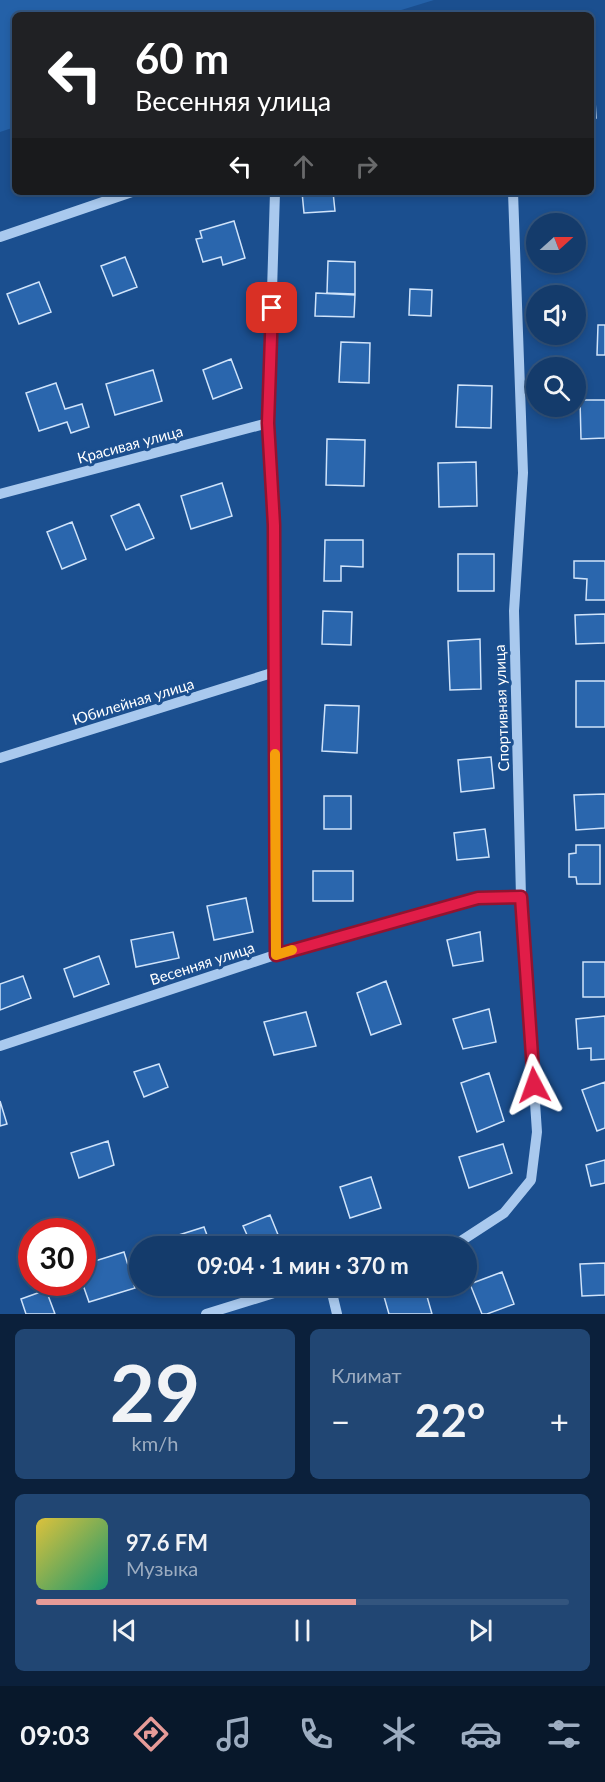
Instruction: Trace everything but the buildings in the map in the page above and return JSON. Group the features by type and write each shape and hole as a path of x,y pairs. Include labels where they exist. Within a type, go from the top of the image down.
{"street":[{"path":"0,237 123,195"},
{"path":"275,195 268,423 274,525 276,955"},
{"name":"Спортивная улица","path":"469,1236 504,1213 531,1180 537,1132 521,897 514,612 523,473 513,195"},
{"name":"Красивая улица","path":"0,494 268,423"},
{"name":"Юбилейная улица","path":"0,758 275,672"},
{"name":"Весенняя улица","path":"0,1046 276,955 478,898 521,897"},
{"path":"206,1314 264,1296"},
{"path":"333,1296 337,1314"}],"shaded area":[{"path":"0,0 434,0 395,12 12,12 12,128 0,132"}],"slow traffic":[{"path":"275,754 276,955 292,950"}],"route":[{"path":"272,308 268,423 274,525 276,955 478,898 521,897 534,1085"}]}
